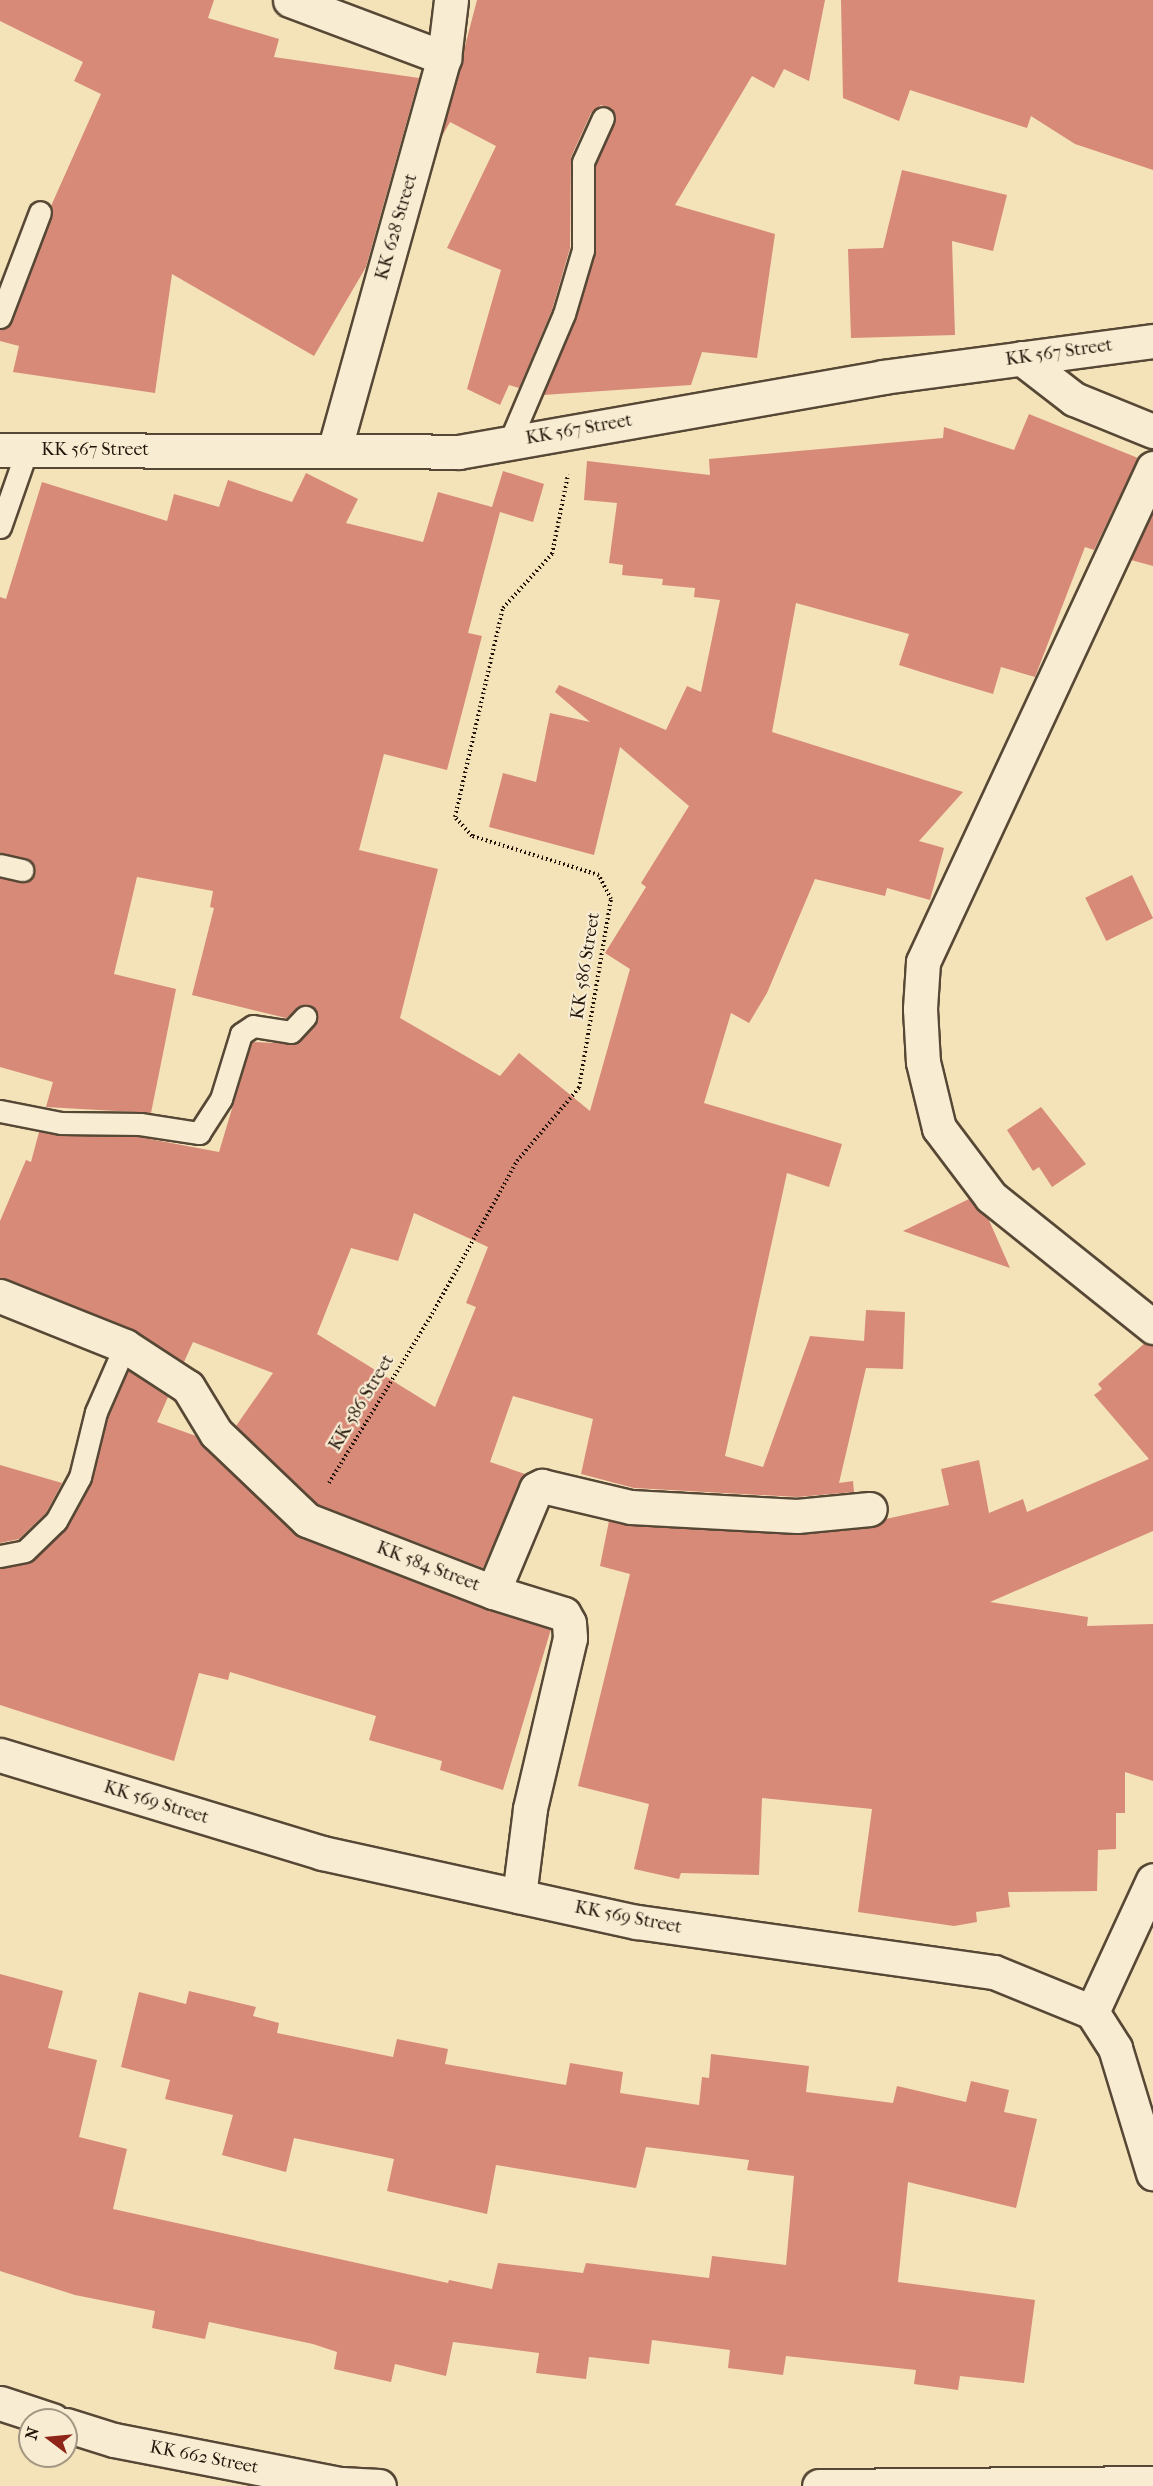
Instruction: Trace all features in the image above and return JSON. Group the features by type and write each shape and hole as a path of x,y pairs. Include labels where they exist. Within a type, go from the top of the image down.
{"street":[{"path":"290,0 444,58"},
{"name":"KK 628 Street","path":"334,451 444,58 451,0"},
{"name":"KK 567 Street","path":"14,450 459,452 883,377 1153,341"},
{"path":"1021,358 1074,399 1153,431"},
{"path":"1153,468 922,962 920,1009 923,1062 939,1128 991,1197 1153,1327"},
{"name":"KK 584 Street","path":"0,1296 125,1346 188,1387 216,1433 307,1520 493,1592 536,1489 542,1486 630,1507 796,1516 870,1509"},
{"path":"493,1592 564,1614 569,1623 570,1638 530,1809 519,1896"},
{"name":"KK 569 Street","path":"0,1755 322,1852 637,1922 994,1972 1092,2012"},
{"path":"1153,1880 1092,2012 1115,2048 1153,2173"},
{"path":"0,2403 18,2409"},
{"name":"KK 662 Street","path":"78,2429 114,2440 340,2484 379,2486"},
{"path":"819,2486 1153,2483"}],"lane":[{"path":"508,442 564,314 583,250 583,162 603,118"},
{"path":"0,317 40,212"},
{"path":"0,527 14,450"},
{"path":"0,865 22,870"},
{"path":"0,1111 62,1124 140,1124 199,1133 221,1099 241,1034 253,1026 291,1032 305,1017"},
{"path":"0,1556 25,1551 56,1521 80,1477 96,1412 125,1346"}],"path":[{"name":"KK 586 Street","path":"307,1520 432,1314 517,1161 579,1088 610,899 599,875 472,836 455,817 503,608 552,554 577,430"}],"building":[{"path":"0,0 214,0 208,18 279,39 274,57 419,78 366,267 314,356 172,274 155,393 13,372 19,346 0,341 0,329 12,322 52,217 51,206 101,94 74,81 83,62 0,21"},
{"path":"477,0 825,0 809,81 784,69 774,88 752,76 675,205 775,234 757,358 702,352 691,385 543,395 576,319 595,254 596,165 616,117 613,110 601,105 591,113 571,157 570,248 552,310 519,388 509,385 500,405 467,389 501,270 447,248 496,146 450,122 441,138"},
{"path":"841,0 1153,0 1153,170 1075,144 1031,116 1027,128 910,90 899,121 843,98"},
{"path":"902,170 1007,195 993,251 952,241 955,335 851,338 848,249 883,248"},
{"path":"1029,414 1138,458 1094,550 1085,547 1035,677 1001,667 993,694 940,678 899,665 909,634 796,603 772,732 963,792 919,841 944,848 930,900 887,888 885,896 815,879 767,993 749,1023 731,1013 704,1103 842,1144 829,1187 787,1173 725,1456 763,1467 810,1336 864,1341 866,1310 905,1312 903,1369 866,1368 839,1483 853,1481 854,1492 797,1497 634,1488 581,1474 593,1419 513,1396 490,1462 525,1474 483,1568 317,1504 236,1426 273,1373 193,1342 184,1362 132,1329 0,1278 0,1221 26,1160 31,1162 39,1132 139,1137 219,1152 252,1042 296,1044 317,1019 307,1005 286,1018 192,995 214,908 210,907 213,891 137,877 114,974 176,989 151,1113 46,1107 53,1082 0,1067 0,878 25,882 34,872 30,860 0,853 0,597 6,599 42,482 167,521 174,494 219,507 228,480 292,502 306,473 358,499 346,523 423,542 438,492 492,507 503,471 544,484 533,522 500,512 468,633 482,636 447,770 384,754 359,850 438,869 400,1018 500,1076 519,1053 590,1111 630,969 605,953 646,887 641,883 689,806 620,747 594,855 489,827 503,773 536,782 550,713 590,722 555,692 559,685 666,730 687,686 701,692 720,600 694,597 695,588 662,585 663,579 622,575 623,565 609,563 617,503 584,500 587,461 710,475 709,459 943,438 944,427 1014,450","holes":["414,1213 488,1247 466,1303 476,1307 435,1407 317,1334 351,1248 398,1261"]},
{"path":"1153,512 1153,566 1131,560"},
{"path":"1132,875 1153,918 1106,941 1085,898"},
{"path":"1041,1107 1086,1164 1052,1187 1039,1167 1033,1171 1007,1130"},
{"path":"969,1199 988,1218 1010,1268 903,1231"},
{"path":"1145,1343 1153,1345 1153,1531 990,1602 1088,1617 1087,1626 1153,1624 1153,1781 1125,1772 1125,1813 1116,1813 1116,1849 1098,1850 1097,1891 1008,1892 1010,1907 976,1912 977,1922 954,1926 858,1912 872,1809 762,1798 759,1875 681,1873 679,1879 634,1869 649,1804 578,1786 630,1574 600,1566 609,1521 796,1535 872,1528 886,1519 949,1505 941,1469 979,1460 989,1513 1023,1499 1027,1512 1149,1459 1094,1395 1102,1389 1098,1384"},
{"path":"128,1370 168,1397 157,1422 196,1436 300,1537 551,1629 503,1790 440,1770 442,1761 369,1740 376,1716 230,1672 228,1680 199,1673 174,1761 0,1705 0,1568 33,1561 67,1527 91,1483 109,1414"},
{"path":"0,1465 62,1483 46,1513 19,1539 0,1543"},
{"path":"0,1974 63,1991 48,2048 97,2060 79,2137 127,2149 113,2209 448,2283 449,2280 492,2289 498,2263 583,2273 586,2263 709,2278 712,2256 786,2265 794,2176 747,2170 749,2160 646,2147 636,2188 496,2165 487,2214 387,2191 394,2159 294,2138 286,2172 222,2155 233,2115 165,2099 170,2080 121,2067 139,1992 186,2004 189,1991 256,2007 253,2016 279,2023 277,2033 393,2057 397,2039 448,2049 445,2064 566,2085 570,2063 623,2072 620,2093 699,2105 702,2077 709,2078 711,2054 809,2066 806,2092 893,2103 897,2086 966,2102 971,2081 1009,2090 1004,2112 1037,2119 1016,2208 908,2182 898,2282 1035,2300 1024,2383 960,2376 958,2390 914,2384 916,2370 786,2356 783,2375 728,2368 730,2350 652,2340 649,2364 589,2357 586,2379 536,2373 539,2353 453,2342 446,2376 395,2364 391,2382 334,2369 337,2352 313,2344 209,2322 205,2339 152,2328 155,2311 75,2295 0,2271"}]}
